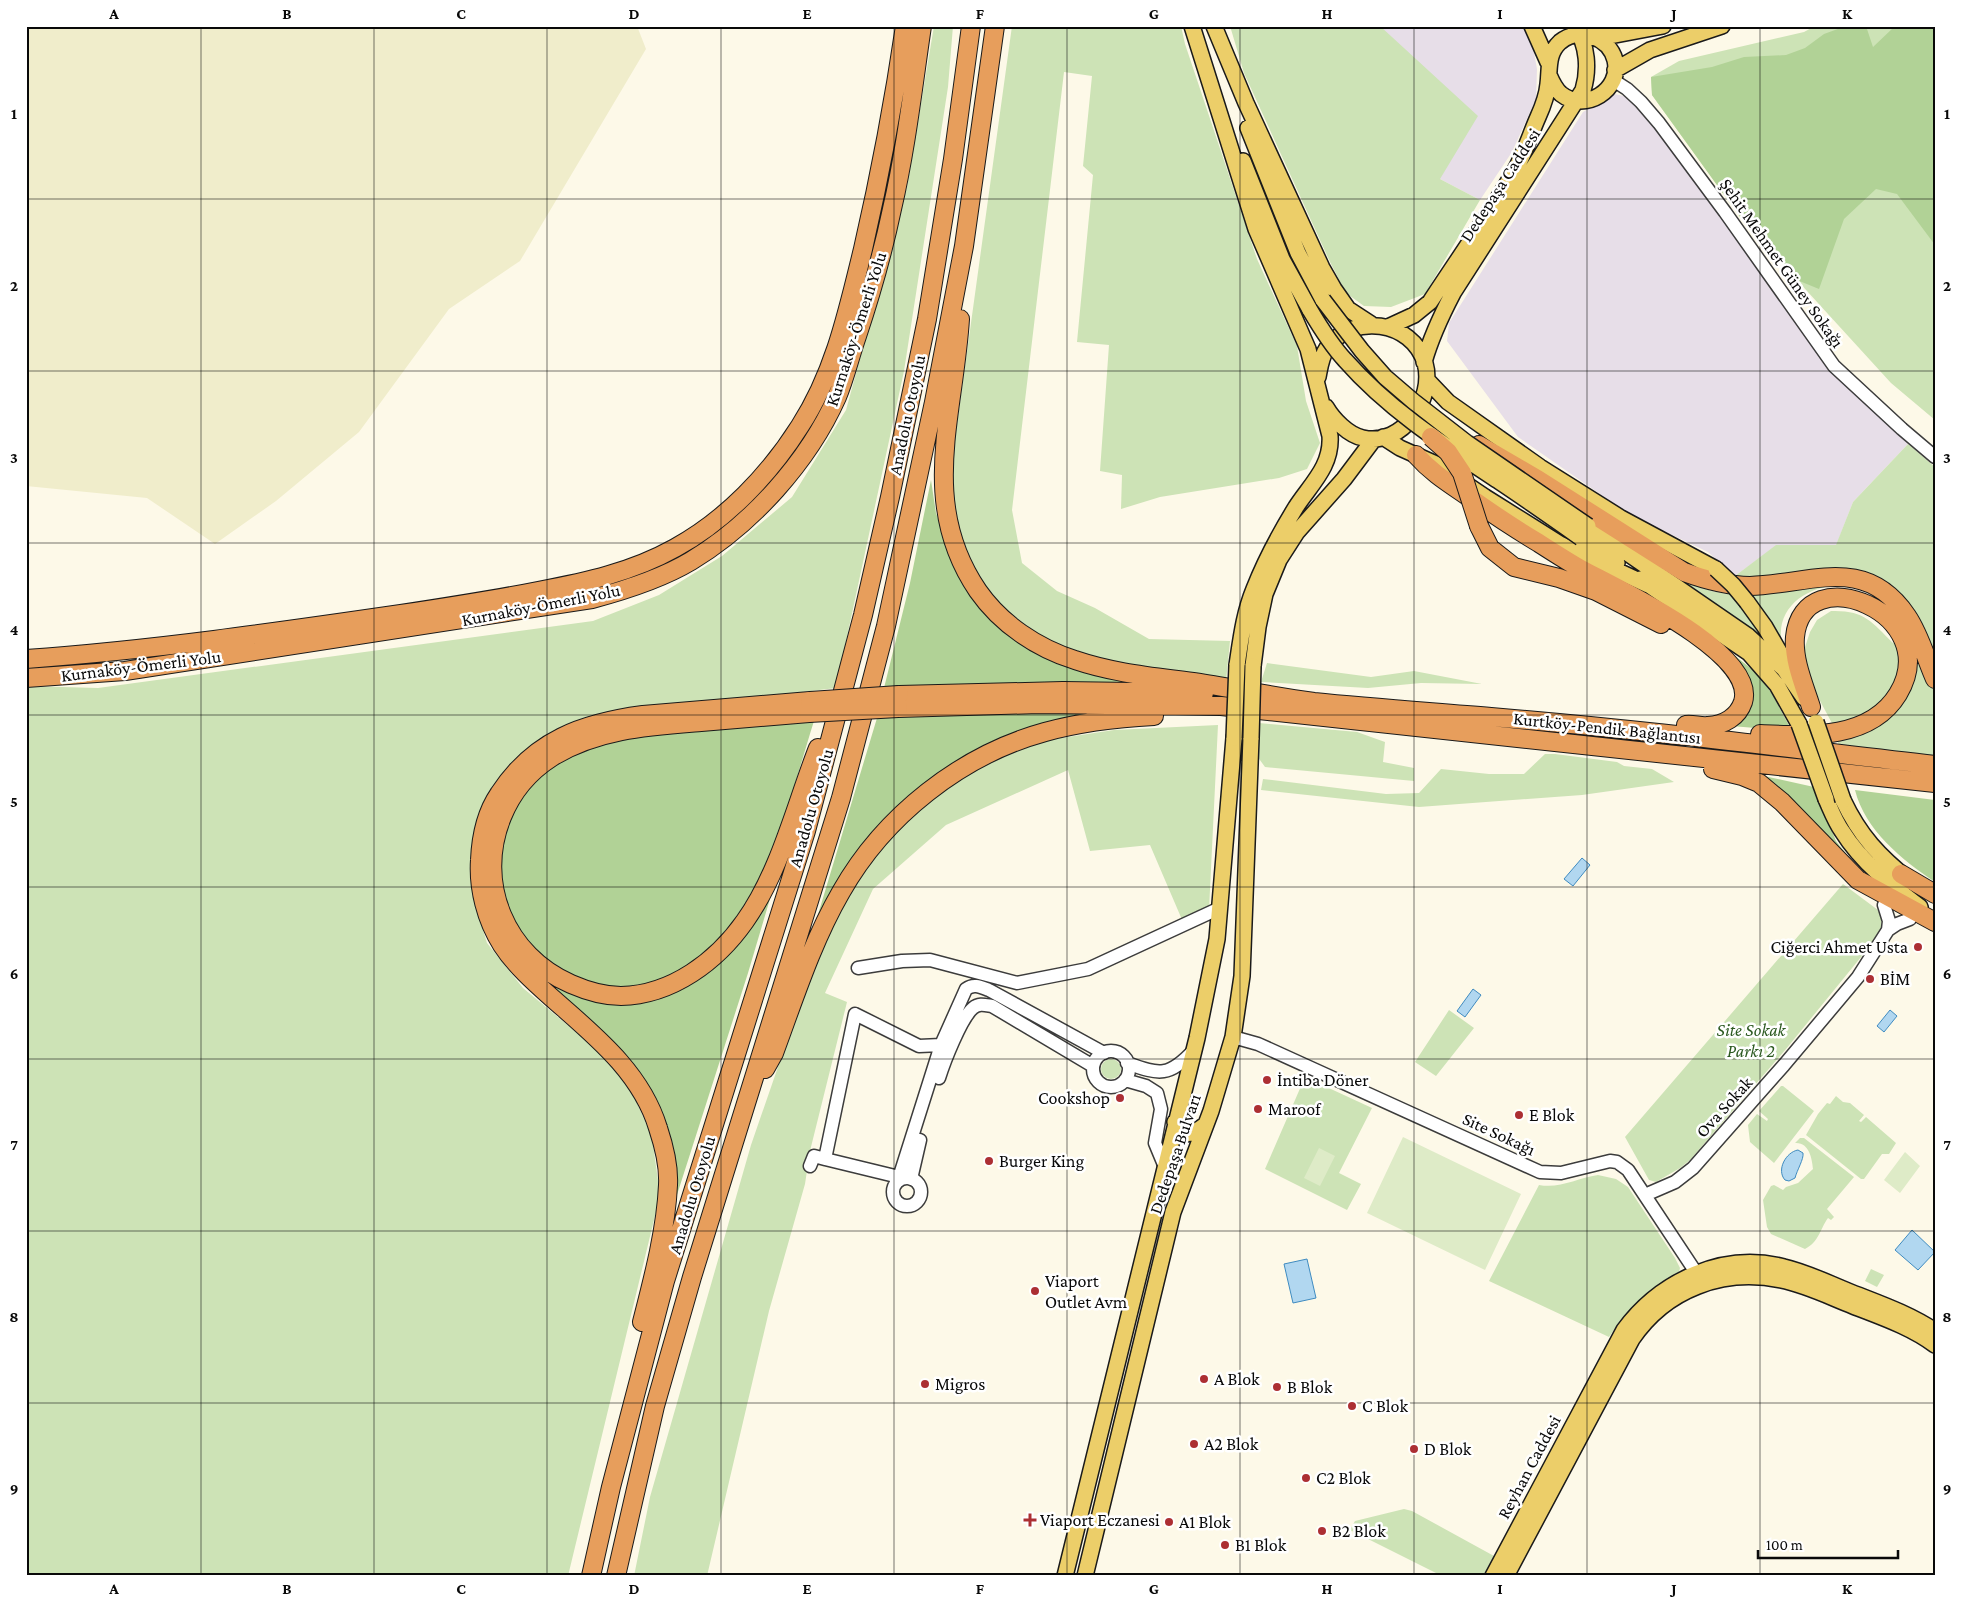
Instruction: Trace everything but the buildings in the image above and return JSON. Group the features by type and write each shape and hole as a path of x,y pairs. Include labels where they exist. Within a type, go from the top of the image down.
{"highway":[{"name":"Kurnaköy-Ömerli Yolu","path":"26,659 96,654 287,631 490,601 584,582 621,572 676,548 704,530 737,503 764,476 801,426 828,375 848,314 874,200 905,26"},
{"name":"Kurnaköy-Ömerli Yolu","path":"26,678 124,672 592,599 656,578 691,561 746,520 771,495 802,458 837,396 874,284 893,207 922,26"},
{"name":"Anadolu Otoyolu","path":"591,1576 611,1487 665,1281 806,831 863,615 927,319 953,159 971,26"},
{"name":"Anadolu Otoyolu","path":"616,1576 655,1406 741,1114 793,955 841,798 886,626 927,440 964,246 995,26"},
{"path":"964,246 958,353 948,415 943,486 947,519 952,538 966,572 980,594 1007,623 1024,635 1041,646 1076,661 1131,674 1279,696"},
{"path":"1436,418 1539,480 1588,527 1684,572 1722,584 1750,586 1840,576 1862,579 1879,588 1896,602 1907,616 1935,679"},
{"path":"1432,437 1448,452 1462,473 1479,526 1490,548 1514,567 1559,578 1596,592 1703,647 1727,665 1736,675 1745,692"},
{"path":"1416,455 1429,470 1493,515 1581,569 1634,596 1697,636 1734,669 1743,683 1745,692 1740,710 1734,717 1725,722 1707,727 1689,725 1633,729"},
{"path":"1688,736 1722,732 1783,735 1843,732 1868,723 1883,712 1895,699 1904,685 1907,664 1902,636 1881,612 1852,598 1837,598 1813,605 1804,614 1798,624 1795,637 1796,650 1798,666 1813,715"},
{"path":"809,707 642,727 603,735 575,745 551,757 531,774 513,794 496,831 492,874 495,893 507,926 518,944 548,972 566,982 584,990 619,996 652,992 667,986 698,969 717,954 745,922 773,867 847,674"},
{"path":"611,1487 630,1365 649,1295 664,1223 668,1184 665,1159 658,1128 647,1100 633,1078 612,1052 534,982 501,944 493,929 482,895 479,868 480,846 486,822 494,802 518,768 533,754 569,732 617,718 651,714 809,707 1072,691 1279,696"},
{"name":"Kurtköy-Pendik Bağlantısı","path":"1279,696 1310,701 1633,729 1935,766"},
{"path":"898,701 1222,706 1282,714"},
{"path":"741,1114 774,1053 818,937 841,892 871,848 891,825 932,790 962,769 996,751 1043,733 1066,727 1112,719 1165,715 1282,714"},
{"name":"Kurtköy-Pendik Bağlantısı","path":"1282,714 1935,783"},
{"path":"1645,752 1702,768 1742,776 1759,783 1782,802 1858,880 1935,922"},
{"path":"1887,777 1918,790 1935,793"},
{"path":"1806,827 1849,879 1884,905 1935,934"},
{"path":"1901,874 1935,894"}],"main road":[{"path":"1192,26 1256,229 1301,330 1318,381 1321,398 1334,418 1346,430 1363,439 1378,438 1392,434 1418,410 1425,395 1428,381 1424,362 1416,346 1403,334 1388,327 1371,324 1348,309 1334,289 1322,268 1246,103 1213,26"},
{"path":"1213,26 1226,70 1287,227 1298,253 1324,300 1342,326 1385,377 1436,418"},
{"path":"1532,26 1555,88 1561,94 1576,101 1596,98 1602,94 1614,75 1636,56 1722,26"},
{"path":"1548,68 1554,50 1570,36 1583,32 1610,36 1663,26"},
{"path":"1583,32 1605,43 1611,51 1615,60 1614,75"},
{"name":"Dedepaşa Caddesi","path":"1424,362 1428,346 1453,293 1583,90 1587,60 1583,32"},
{"path":"1199,50 1282,259 1310,310 1344,360 1399,412 1432,437 1528,501 1588,527 1671,582 1761,647 1784,669 1813,715"},
{"name":"Dedepaşa Caddesi","path":"1388,327 1414,314 1430,302 1509,179 1542,108 1548,68"},
{"path":"1318,381 1320,364 1327,349 1339,336 1354,328 1371,324"},
{"path":"1428,381 1448,402 1540,467 1621,518 1716,569 1733,585 1775,643 1813,715 1843,800 1855,824 1871,846 1901,874 1935,900"},
{"name":"Dedepaşa Bulvarı","path":"1065,1576 1194,1050 1217,938 1234,738 1237,664 1244,623 1253,590 1296,508 1318,478 1327,461 1331,447 1330,436 1321,398"},
{"path":"1378,438 1436,464 1560,544 1648,585 1749,653 1778,684 1799,724 1826,799 1841,830 1864,861 1888,883 1935,918"},
{"name":"Dedepaşa Bulvarı","path":"1086,1576 1173,1212 1211,1111 1233,1037 1242,976 1254,666 1258,627 1265,594 1279,560 1297,532 1378,438"},
{"path":"1588,527 1648,585"},
{"path":"1217,938 1222,934 1233,931 1238,934 1243,949"},
{"path":"1176,1122 1179,1129 1186,1134 1195,1133 1205,1125"},
{"name":"Reyhan Caddesi","path":"1493,1576 1604,1378 1642,1325 1700,1278 1732,1276 1768,1277 1783,1280 1882,1311 1918,1320 1935,1331"},
{"name":"Reyhan Caddesi","path":"1882,1311 1935,1345"},
{"name":"Reyhan Caddesi","path":"1506,1576 1604,1378"}],"street":[{"name":"Şehit Mehmet Güney Sokağı","path":"1614,75 1659,123 1725,212 1834,366 1902,429 1935,456"},
{"path":"1884,905 1889,921 1888,930"},
{"path":"858,968 902,961 930,960 1017,983 1088,970 1220,908"},
{"path":"1888,930 1896,924 1910,920"},
{"name":"Ova Sokak","path":"1645,1195 1675,1182 1693,1168 1784,1065 1858,976 1888,930"},
{"path":"903,1179 941,1045 966,989 970,986 980,986 1104,1053"},
{"path":"903,1179 920,1137 940,1074 956,1037 969,1013 984,996 980,986"},
{"path":"964,997 967,1004 992,1006 1093,1066"},
{"path":"825,1159 855,1014 919,1046 941,1045"},
{"name":"Site Sokağı","path":"1233,1037 1258,1044 1540,1172 1560,1173 1610,1161 1617,1162 1628,1170 1700,1278"},
{"path":"1127,1063 1150,1071 1162,1072 1182,1063 1194,1050"},
{"path":"1104,1053 1120,1054 1127,1063 1128,1068 1125,1080 1116,1086 1104,1086 1095,1078 1093,1066 1095,1061 1104,1053"},
{"path":"1125,1080 1146,1086 1157,1093 1161,1109 1155,1143 1165,1167"},
{"path":"810,1166 814,1156 903,1179"}],"shaded area":[{"path":"26,26 637,26 646,49 520,261 449,309 359,432 276,501 215,544 147,498 26,486"},
{"path":"1380,26 1522,26 1532,42 1537,69 1536,99 1512,152 1480,200 1440,179"},
{"path":"1614,94 1630,97 1660,131 1835,369 1908,444 1853,502 1836,546 1777,545 1735,576 1708,552 1630,515 1518,437 1447,341 1449,323 1583,112"}],"green space":[{"path":"934,26 953,26 948,87 904,371 836,688 624,713 556,733 510,765 477,827 472,894 487,943 523,988 600,1052 631,1090 652,1137 660,1195 568,1576 26,1576 26,686 98,688 593,621 659,595 722,556 792,497 846,410 907,187"},
{"path":"1012,26 1181,26 1185,44 1257,259 1297,346 1306,401 1320,443 1307,469 1279,478 1160,497 1121,509 1122,475 1100,471 1109,345 1077,342 1093,175 1083,166 1092,76 1064,72 1012,510 1022,563 1057,591 1095,608 1149,639 1230,641 1226,681 1113,665 1058,648 1005,615 988,594 963,546 953,513 950,475"},
{"path":"1230,26 1380,26 1478,116 1440,179 1480,200 1425,294 1391,307 1364,306 1346,293 1244,73"},
{"path":"1815,26 1935,26 1935,420 1891,383 1743,221 1652,95 1651,77 1679,61 1804,32"},
{"path":"1846,26 1866,26 1873,47 1893,28 1898,26 1935,26 1935,245 1897,194 1876,189 1844,219 1819,289 1797,280 1743,221 1652,95 1651,77 1712,67 1744,57 1786,55 1805,48 1824,34"},
{"path":"1908,444 1935,467 1935,658 1923,629 1908,602 1898,590 1886,581 1873,575 1856,571 1741,581 1735,576 1776,545 1836,545 1853,502"},
{"path":"931,480 936,513 952,559 985,609 1124,680 1122,683 884,688 910,583"},
{"path":"1640,555 1688,583 1711,591 1733,595 1766,643"},
{"path":"1850,583 1873,594 1848,587 1828,587 1807,593 1791,606 1785,615 1782,625 1781,638 1787,655 1747,593"},
{"path":"1831,611 1852,612 1866,618 1893,643 1898,642 1901,662 1897,682 1872,713 1834,727 1803,669 1804,650 1810,632 1817,620"},
{"path":"1709,635 1754,671 1771,692 1792,731 1731,726 1749,712 1752,695 1746,673"},
{"path":"1912,639 1935,694 1935,758 1839,745 1837,740 1861,734 1879,726 1896,711"},
{"path":"1267,663 1371,677 1414,671 1482,684 1421,683 1368,688 1261,682"},
{"path":"1131,711 1082,717 940,778 814,928 877,718 975,713"},
{"path":"814,721 774,846 760,876 744,905 725,931 703,953 704,956 668,979 650,985 616,989 585,980 548,962 522,935 507,903 501,867 506,832 522,799 547,771 582,751 620,740 734,727"},
{"path":"1259,723 1357,732 1385,742 1383,762 1414,768 1414,781 1265,767 1257,756"},
{"path":"1218,725 1209,910 1183,922 1150,845 1090,851 1068,770 946,825 873,889 825,993 847,1002 810,1151 805,1184 769,1311 707,1576 634,1576 650,1497 751,1145 819,948 856,877 899,825 936,792 994,760 1048,740 1114,730"},
{"path":"1545,754 1617,762 1624,766 1652,769 1674,782 1582,795 1419,807 1261,790 1263,779 1386,794 1419,793 1441,769 1489,774 1524,774"},
{"path":"1746,772 1814,787 1836,841 1854,864 1877,886"},
{"path":"1855,790 1935,800 1935,882 1886,843 1867,818"},
{"path":"775,882 668,1223 660,1119 538,974 575,993 679,987"},
{"name":"Site Sokak Parkı 2","path":"1843,884 1878,910 1882,922 1879,935 1786,1049 1690,1160 1656,1182 1649,1180 1625,1137"},
{"path":"1449,1010 1474,1028 1436,1076 1415,1062"},
{"path":"1111,1059 1118,1062 1121,1069 1118,1076 1111,1079 1104,1076 1101,1069 1104,1062"},
{"path":"1305,1077 1372,1108 1339,1173 1361,1184 1347,1210 1265,1169"},
{"path":"1781,1086 1814,1111 1774,1163 1750,1142 1748,1125 1757,1114 1767,1121 1768,1119 1759,1111"},
{"path":"1836,1096 1843,1102 1850,1103 1864,1115 1859,1121 1861,1122 1866,1117 1896,1143 1889,1154 1882,1154 1864,1179 1861,1179 1806,1135 1818,1114"},
{"path":"1403,1137 1521,1194 1485,1270 1367,1213"},
{"path":"1800,1138 1804,1138 1854,1177 1827,1209 1834,1217 1831,1220 1828,1218 1816,1239 1805,1249 1771,1234 1767,1227 1763,1200 1771,1186 1774,1185 1783,1190 1798,1183 1813,1169 1811,1156 1807,1148 1800,1143 1795,1143"},
{"path":"1319,1148 1335,1156 1320,1186 1304,1178"},
{"path":"1905,1152 1920,1166 1900,1193 1884,1180"},
{"path":"1598,1175 1616,1179 1628,1187 1680,1268 1679,1272 1658,1285 1631,1308 1609,1337 1489,1281 1539,1185 1554,1186"},
{"path":"1871,1269 1884,1275 1877,1287 1865,1281"},
{"path":"1404,1509 1412,1511 1494,1556 1484,1576 1442,1576 1350,1530 1355,1521"}],"water":[{"path":"1582,858 1590,865 1573,886 1564,879"},
{"path":"1473,989 1481,995 1465,1017 1457,1011"},
{"path":"1890,1010 1897,1016 1884,1032 1877,1026"},
{"path":"1798,1150 1803,1155 1795,1178 1789,1181 1785,1180 1782,1176 1784,1162 1790,1154"},
{"path":"1912,1230 1935,1252 1918,1270 1895,1250"},
{"path":"1307,1259 1316,1298 1293,1303 1284,1264"}],"place":[{"name":"Ciğerci Ahmet Usta","path":"1918,947"},
{"name":"BİM","path":"1870,979"},
{"name":"İntiba Döner","path":"1267,1080"},
{"name":"Cookshop","path":"1120,1098"},
{"name":"Maroof","path":"1258,1109"},
{"name":"E Blok","path":"1519,1115"},
{"name":"Burger King","path":"989,1161"},
{"name":"Viaport Outlet Avm","path":"1035,1291"},
{"name":"A Blok","path":"1204,1379"},
{"name":"Migros","path":"925,1384"},
{"name":"B Blok","path":"1277,1387"},
{"name":"C Blok","path":"1352,1406"},
{"name":"A2 Blok","path":"1194,1444"},
{"name":"D Blok","path":"1414,1449"},
{"name":"C2 Blok","path":"1306,1478"},
{"name":"Viaport Eczanesi","path":"1030,1520"},
{"name":"A1 Blok","path":"1169,1522"},
{"name":"B2 Blok","path":"1322,1531"},
{"name":"B1 Blok","path":"1225,1545"}]}
